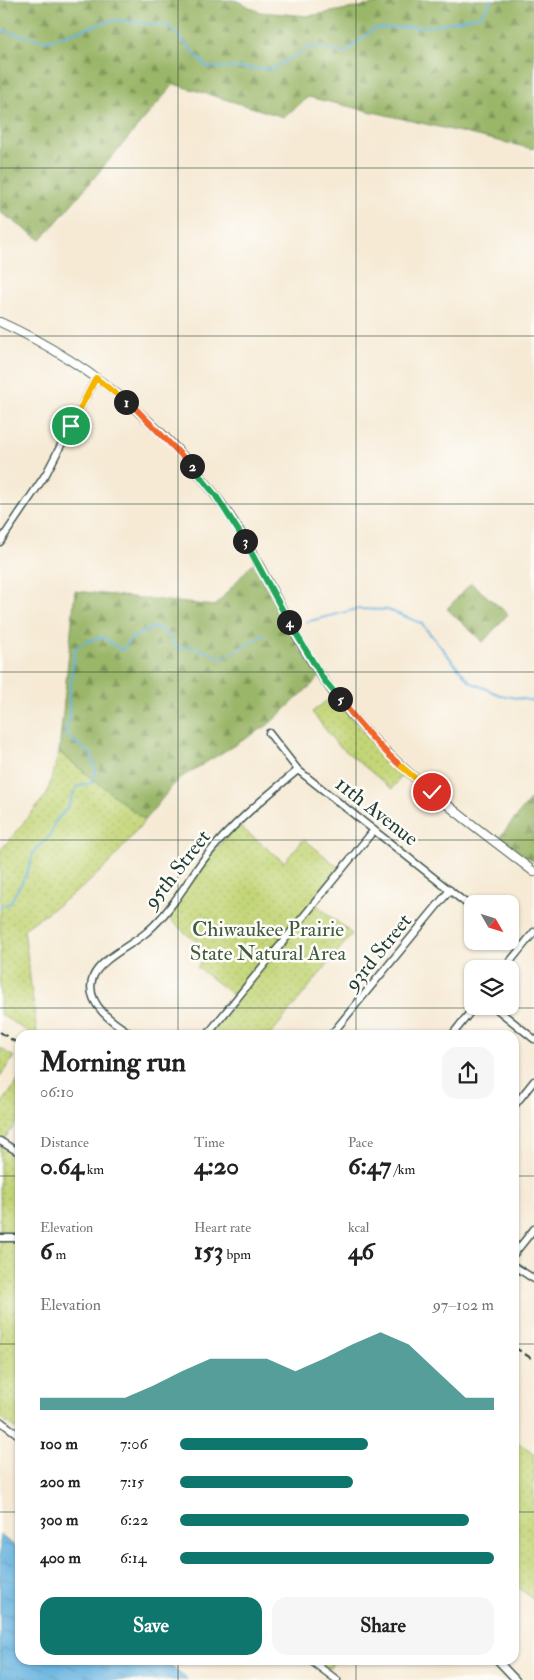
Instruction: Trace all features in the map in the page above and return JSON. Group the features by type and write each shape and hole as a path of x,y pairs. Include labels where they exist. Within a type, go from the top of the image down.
{"main road":[{"path":"0,322 49,348 96,378 136,409 182,455 216,496 240,531 294,631 324,680 361,726 386,753 432,792 534,872"}],"street":[{"path":"1,537 46,474 96,378"},
{"name":"11th Avenue","path":"269,733 298,770 464,901"},
{"name":"95th Street","path":"125,1030 112,1022 100,1010 92,993 93,978 101,966 148,931 166,912 204,859 229,831 298,770"},
{"path":"211,1030 374,830"},
{"name":"93rd Street","path":"335,1030 450,890"},
{"path":"511,960 534,932"},
{"path":"456,1030 468,1015"},
{"path":"505,1015 534,1039"},
{"path":"519,1100 534,1081"},
{"path":"0,1141 15,1150"},
{"path":"519,1248 534,1229"},
{"path":"0,1238 15,1238"},
{"path":"519,1269 534,1279"},
{"path":"0,1421 15,1432"},
{"path":"317,1665 337,1680"},
{"path":"502,1665 516,1680"}],"green space":[{"path":"0,0 235,0 260,12 309,16 390,0 534,0 534,149 308,97 284,117 174,84 41,240 0,212"},
{"path":"253,563 295,642 319,678 268,725 180,778 145,820 59,752 75,591 215,606"},
{"path":"471,583 508,614 483,642 447,609"},
{"path":"333,696 375,746 404,773 392,789 336,743 312,712"},
{"path":"59,752 145,820 113,859 87,884 24,929 36,1030 25,1030 0,1014 0,851 47,794"},
{"path":"534,795 534,862 499,838"},
{"name":"Chiwaukee Prairie State Natural Area","path":"238,825 284,862 304,839 339,868 312,901 352,934 274,1030 213,1030 238,999 197,967 209,953 166,916 212,853"},
{"path":"0,1048 14,1057 0,1076"},
{"path":"15,1085 15,1125 0,1145 0,1106"},
{"path":"0,1145 15,1154 15,1428 0,1417"},
{"path":"519,1443 534,1453 534,1600 519,1588"},
{"path":"317,1665 332,1665 326,1672"}],"water":[{"path":"0,1535 15,1546 15,1665 169,1665 188,1680 0,1680"}],"waterway":[{"path":"0,30 46,41 113,20 169,26 207,67 272,69 311,46 345,53 373,29 433,26 482,15 491,0"},
{"path":"306,622 357,609 388,610 421,623 470,682 500,695 534,701"},
{"path":"0,907 10,903 27,873 34,851 50,836 55,822 68,807 77,786 91,783 96,772 91,754 65,732 70,717 69,698 75,649 87,641 103,637 122,651 130,639 154,627 167,633 178,649 195,648 222,659 265,634"}],"railway":[{"path":"0,1032 15,1042"},
{"path":"519,1350 534,1360"}],"route":[{"path":"71,426 96,378 136,409 182,455 216,496 240,531 294,631 324,680 361,726 386,753 432,792"}]}
